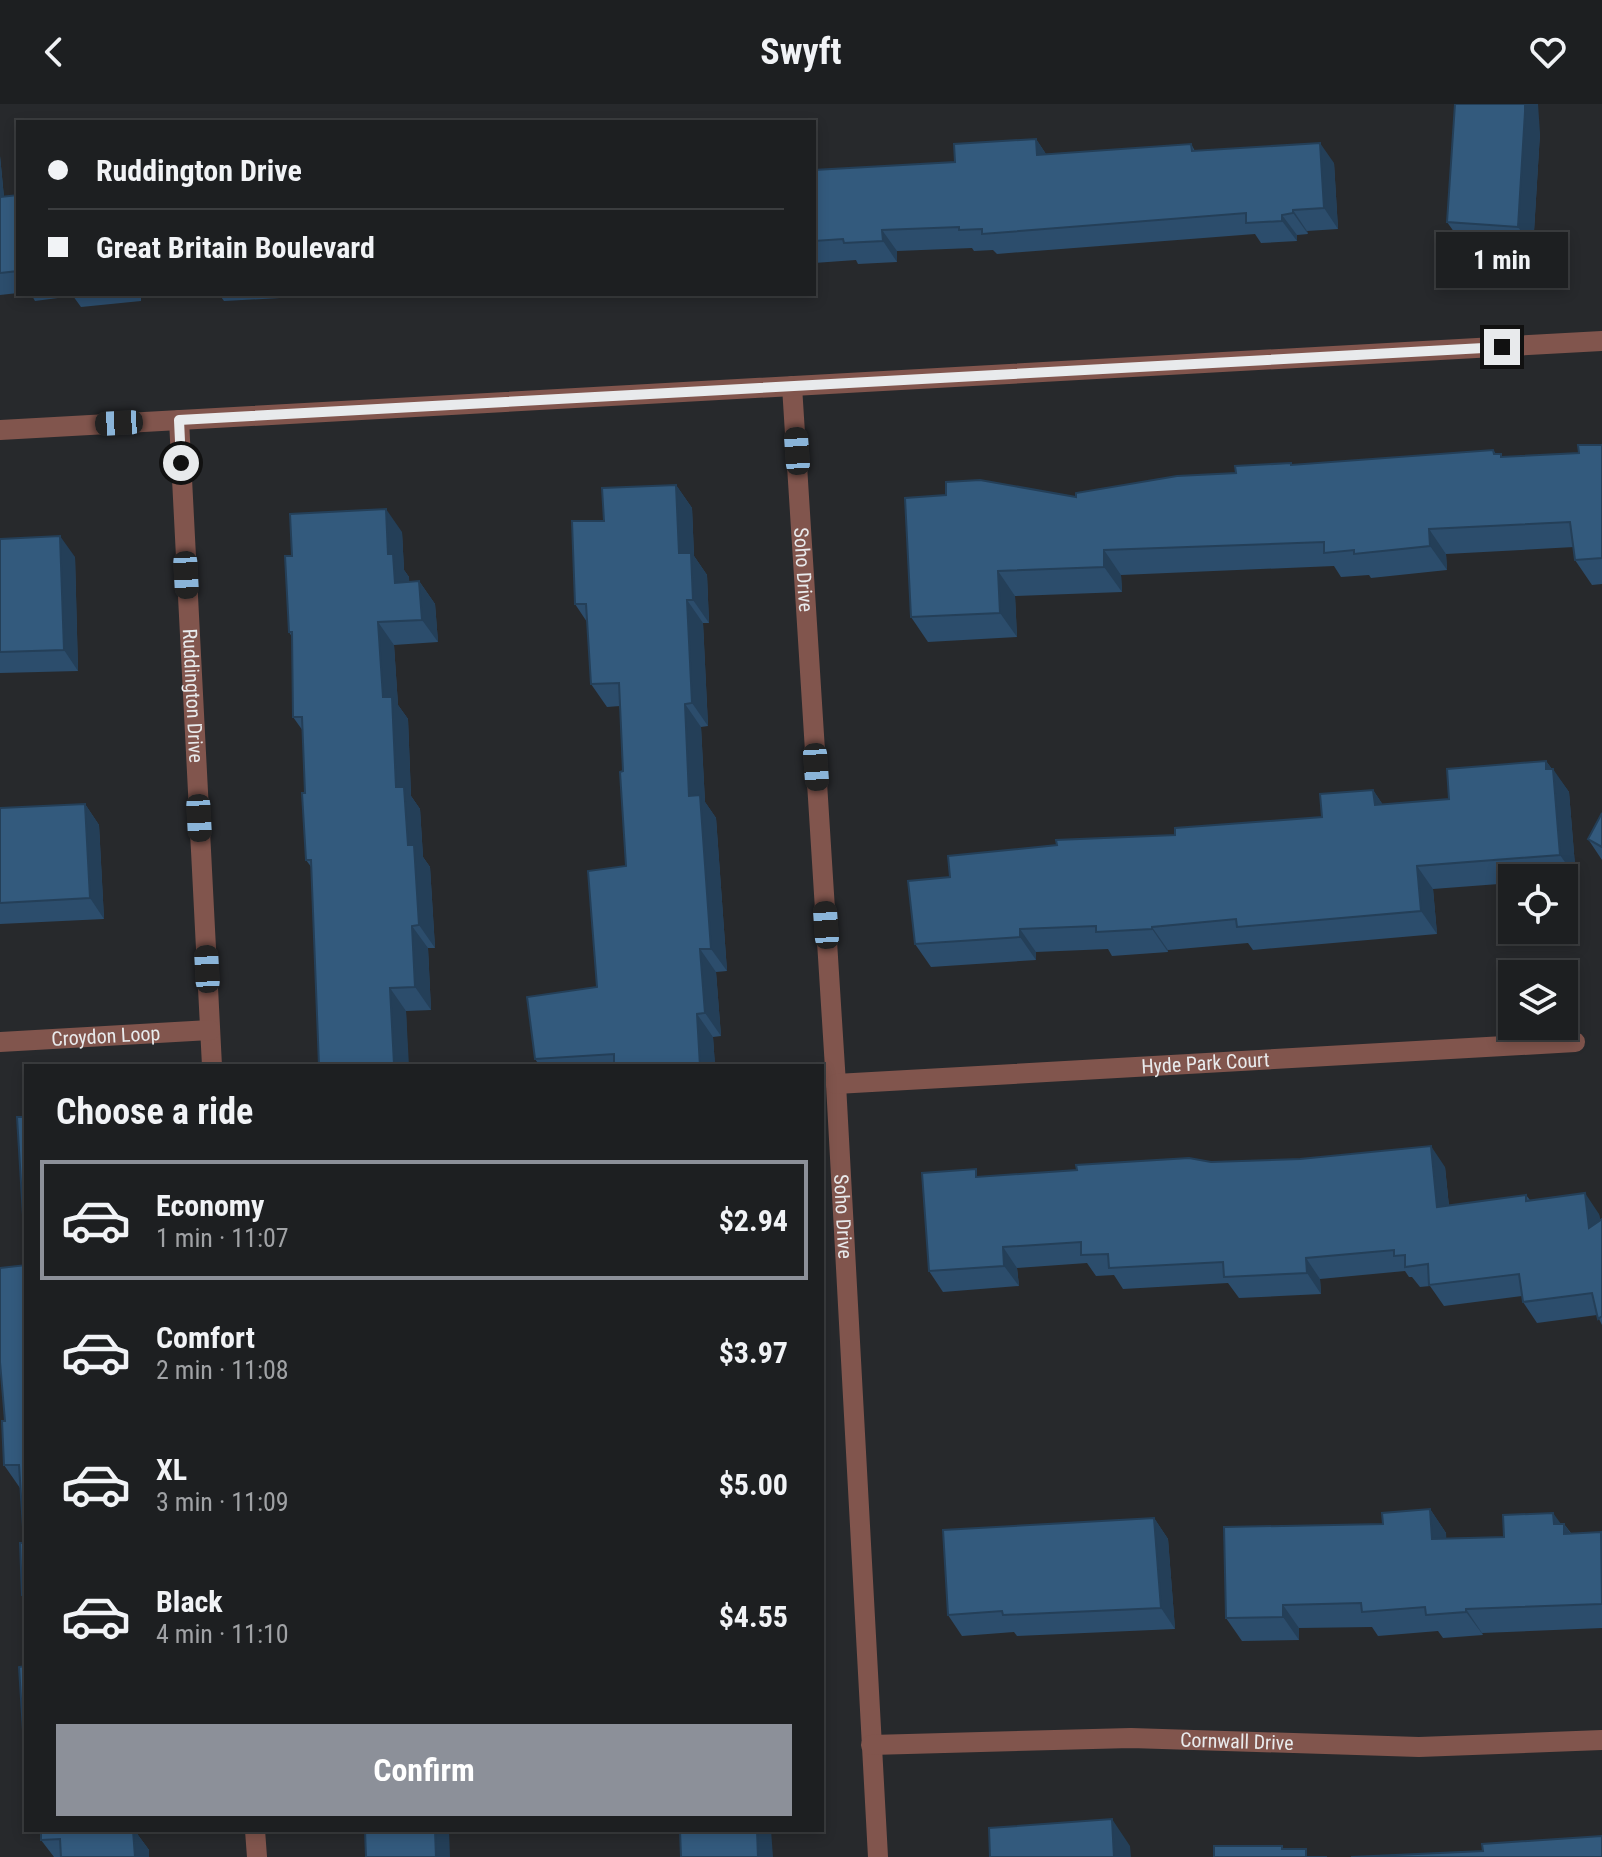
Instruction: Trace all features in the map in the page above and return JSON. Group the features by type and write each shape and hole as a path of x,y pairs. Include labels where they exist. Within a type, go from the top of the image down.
{"street":[{"path":"0,430 1602,341"},
{"name":"Soho Drive","path":"792,386 836,1084 878,1857"},
{"name":"Ruddington Drive","path":"179,420 212,1064"},
{"name":"Croydon Loop","path":"0,1042 210,1030"},
{"name":"Hyde Park Court","path":"836,1084 1575,1042"},
{"name":"Cornwall Drive","path":"871,1745 1131,1738 1419,1747 1602,1740"},
{"path":"255,1832 257,1857"}],"building":[{"path":"1455,104 1525,104 1518,227 1447,222"},
{"path":"1036,139 1037,155 1191,144 1192,151 1320,143 1324,208 1293,210 1293,213 1282,215 1282,221 1246,223 1246,213 982,234 982,229 959,230 959,227 882,230 883,241 816,241 816,170 955,162 954,144"},
{"path":"16,195 16,271 0,273 0,197"},
{"path":"1578,445 1602,445 1602,558 1575,560 1570,522 1429,529 1430,546 1354,554 1354,550 1324,553 1324,542 1104,550 1104,567 998,571 1000,613 911,617 905,498 946,495 946,482 980,480 1076,497 1076,493 1177,476 1236,473 1235,466 1291,465 1493,450 1501,457 1579,453"},
{"path":"676,485 679,553 691,553 693,600 687,600 692,703 685,704 689,796 700,795 711,949 700,949 705,1013 697,1014 700,1064 614,1064 614,1054 535,1059 527,997 597,987 588,871 626,866 620,772 623,771 619,683 591,684 586,604 575,604 572,521 604,521 602,488"},
{"path":"386,509 388,554 393,554 395,583 419,581 422,620 378,622 383,697 392,697 396,787 404,787 408,845 414,845 419,925 412,926 415,987 390,988 394,1064 319,1064 311,860 306,860 302,793 305,793 302,717 293,717 292,632 289,632 285,556 292,556 290,514"},
{"path":"60,536 64,650 0,652 0,539"},
{"path":"1546,761 1546,769 1553,769 1560,855 1417,866 1421,911 1237,927 1236,919 1096,932 1096,926 1020,929 1020,937 915,944 908,881 950,877 948,856 1057,845 1056,840 1175,835 1175,828 1322,817 1320,794 1373,790 1375,805 1449,799 1447,769"},
{"path":"85,804 90,898 0,903 0,808"},
{"path":"1602,813 1602,847 1588,839"},
{"path":"17,1117 24,1117 24,1232"},
{"path":"1431,1146 1437,1207 1526,1195 1526,1201 1585,1193 1589,1228 1602,1219 1602,1316 1598,1319 1592,1293 1523,1302 1519,1274 1429,1285 1428,1264 1405,1267 1405,1255 1394,1256 1394,1250 1306,1258 1307,1273 1224,1277 1223,1262 1109,1268 1108,1254 1081,1255 1081,1242 1003,1247 1004,1266 929,1271 922,1173 976,1169 976,1177 1077,1170 1076,1165 1189,1158 1211,1162 1300,1159"},
{"path":"24,1265 24,1543 19,1465 4,1465 0,1268"},
{"path":"1430,1509 1432,1539 1504,1537 1503,1515 1553,1513 1554,1524 1564,1524 1564,1534 1601,1532 1602,1604 1466,1609 1466,1612 1426,1615 1425,1607 1362,1612 1361,1603 1283,1605 1283,1617 1226,1618 1224,1527 1383,1524 1382,1513"},
{"path":"1154,1518 1161,1608 948,1615 943,1530"},
{"path":"20,1543 24,1543 24,1595 22,1595"},
{"path":"24,1666 24,1746 19,1667"},
{"path":"1112,1819 1114,1857 990,1857 989,1828"},
{"path":"41,1832 133,1832 135,1857 61,1857 60,1839 41,1840"},
{"path":"365,1832 435,1832 436,1857 366,1857"},
{"path":"680,1832 757,1832 758,1857 681,1857"},
{"path":"1602,1836 1602,1857 1351,1857 1483,1851 1482,1844"},
{"path":"1214,1846 1282,1846 1282,1849 1306,1849 1306,1857 1214,1857"}],"route":[{"path":"181,463 179,420 1502,347"}]}
